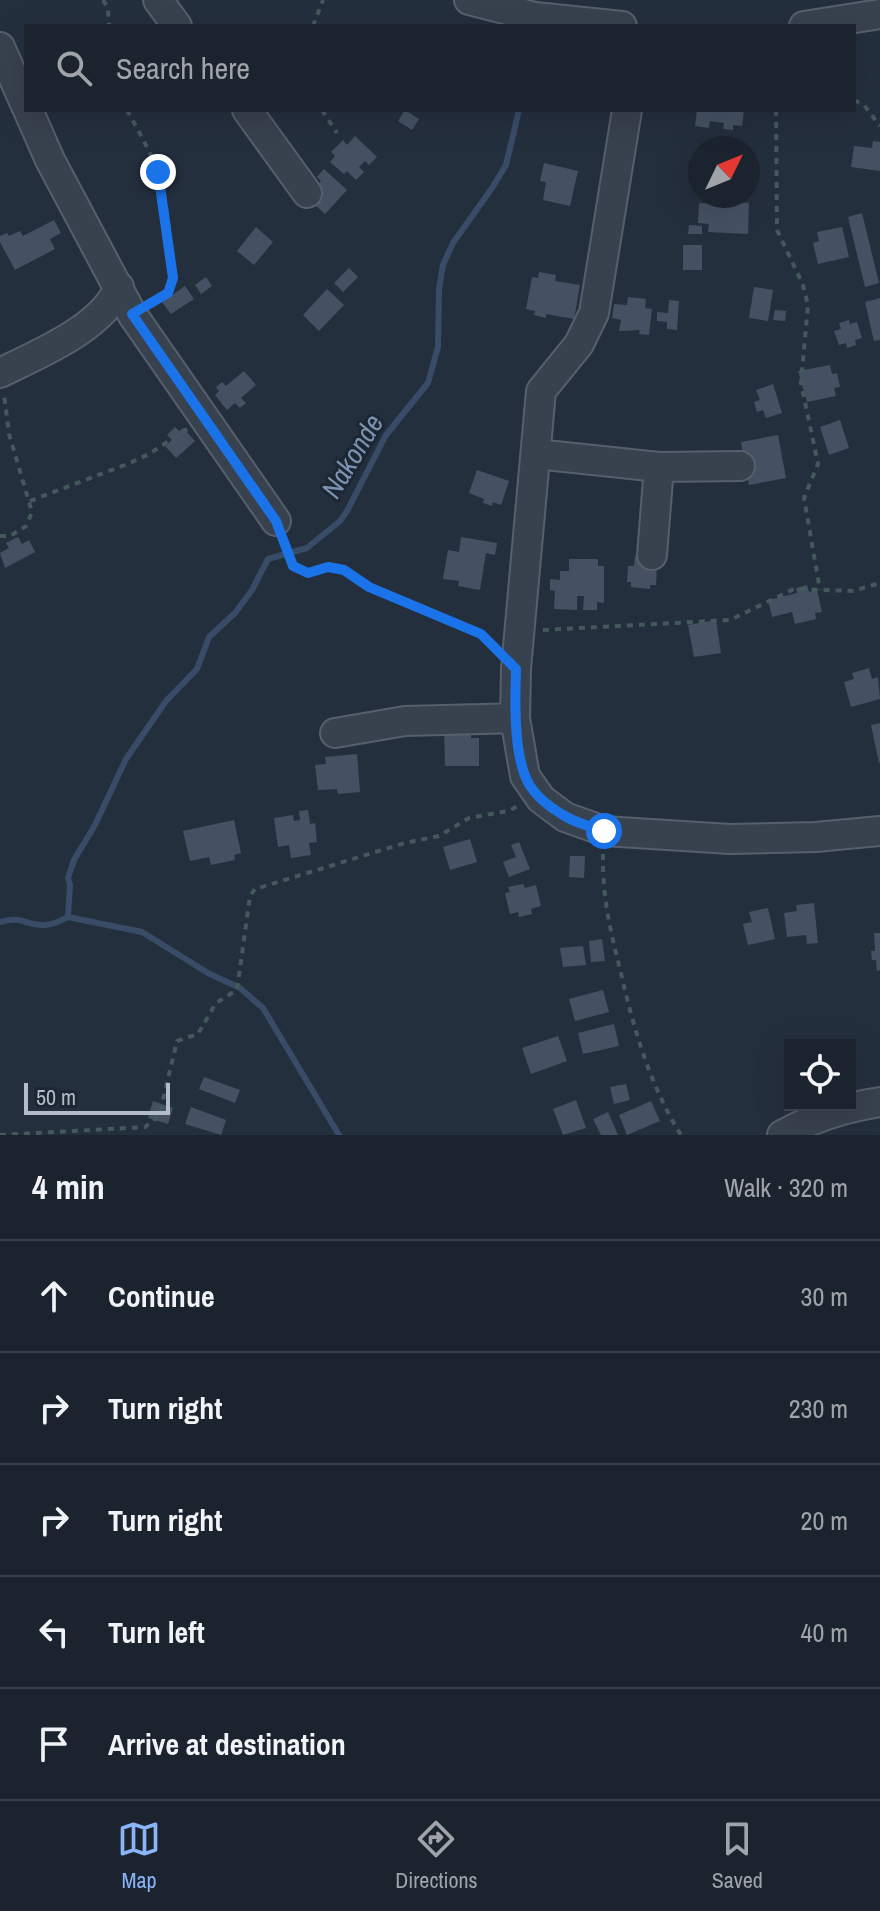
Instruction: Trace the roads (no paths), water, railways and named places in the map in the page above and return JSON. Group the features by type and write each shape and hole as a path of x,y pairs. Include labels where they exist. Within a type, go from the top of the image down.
{"street":[{"path":"158,0 176,24"},
{"path":"469,0 535,17 603,24"},
{"path":"817,24 880,14"},
{"path":"0,47 24,101"},
{"path":"29,112 50,160 132,314 276,521"},
{"path":"248,112 307,193"},
{"path":"627,112 594,313 579,344 541,391 516,669 515,718 525,776 536,794 565,817 604,831 730,839 816,837 880,831"},
{"path":"1,372 75,333 106,310 119,287"},
{"path":"536,454 659,467 740,466"},
{"path":"652,555 659,467"},
{"path":"335,733 405,721 515,718"},
{"path":"782,1135 832,1125 855,1106 880,1102"}],"waterway":[{"name":"Nakonde","path":"0,922 18,920 45,925 68,917 68,878 74,860 95,825 126,759 166,701 197,669 209,637 235,613 252,590 268,559 307,548 340,521 347,511 386,435 428,383 438,347 439,289 443,265 453,243 506,165 519,112"},
{"path":"68,917 142,932 208,973 240,988 263,1008 339,1135"}]}
